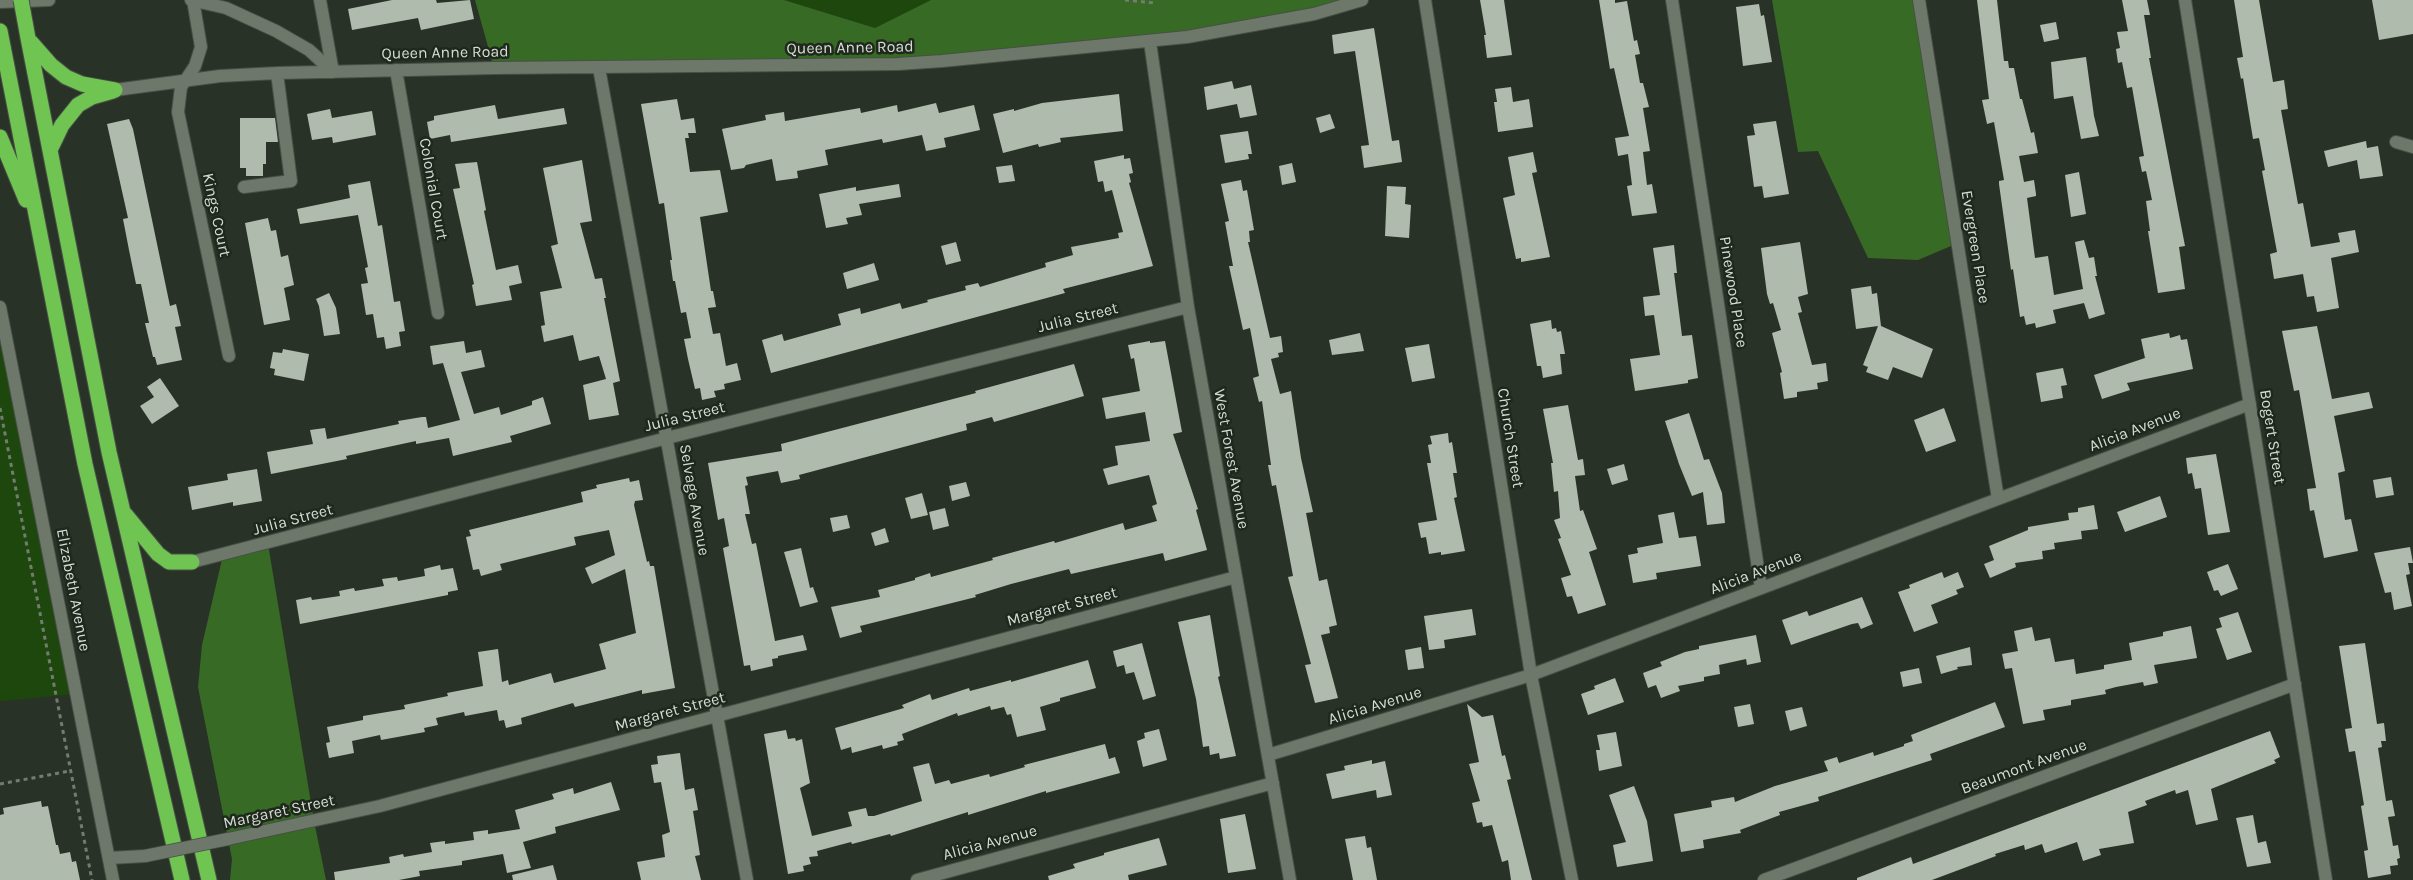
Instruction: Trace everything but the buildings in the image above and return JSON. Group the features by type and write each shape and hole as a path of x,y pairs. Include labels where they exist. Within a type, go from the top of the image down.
{"highway":[{"path":"21,0 122,509 209,880"},
{"path":"0,34 88,479 182,880"},
{"path":"28,38 51,65 66,77 82,84 115,90"},
{"path":"50,150 62,125 78,105 92,97 115,90"},
{"path":"0,137 42,244"},
{"path":"122,509 158,554 170,562 192,562"}],"street":[{"path":"0,2 49,0"},
{"path":"192,0 226,8 276,31 309,50 333,72"},
{"name":"Kings Court","path":"192,0 201,47 195,66 179,93 178,112 229,356"},
{"path":"320,0 333,72"},
{"name":"Queen Anne Road","path":"115,90 185,80 277,73 898,64 1150,42 1314,14 1362,0"},
{"name":"Church Street","path":"1425,0 1531,675 1572,880"},
{"name":"Pinewood Place","path":"1672,0 1762,588"},
{"name":"Evergreen Place","path":"1919,0 1998,499"},
{"name":"Bogert Street","path":"2185,0 2326,880"},
{"name":"West Forest Avenue","path":"1150,42 1188,307 1290,880"},
{"name":"Selvage Avenue","path":"598,68 747,880"},
{"name":"Colonial Court","path":"396,70 438,313"},
{"path":"244,187 291,182 277,73"},
{"path":"2396,142 2413,147"},
{"name":"Elizabeth Avenue","path":"0,307 113,880"},
{"name":"Julia Street","path":"192,562 666,438 1188,307"},
{"name":"Alicia Avenue","path":"1268,755 1531,675 2250,404"},
{"name":"Margaret Street","path":"109,858 145,856 380,806 1236,577"},
{"name":"Beaumont Avenue","path":"1764,880 2295,684"},
{"name":"Alicia Avenue","path":"917,880 1273,783"}],"path":[{"path":"1125,0 1155,2"},
{"path":"0,408 92,880"},
{"path":"0,784 70,771"}],"green space":[{"path":"475,0 784,0 875,28 931,0 1362,0 1216,32 994,56 494,68"},
{"path":"784,0 931,0 875,28"},
{"path":"1772,0 1919,0 1958,243 1918,260 1868,258 1818,151 1798,152"},
{"path":"0,307 77,694 0,701"},
{"path":"268,544 314,821 326,880 230,880 232,859 198,687 202,645 223,555"}]}
